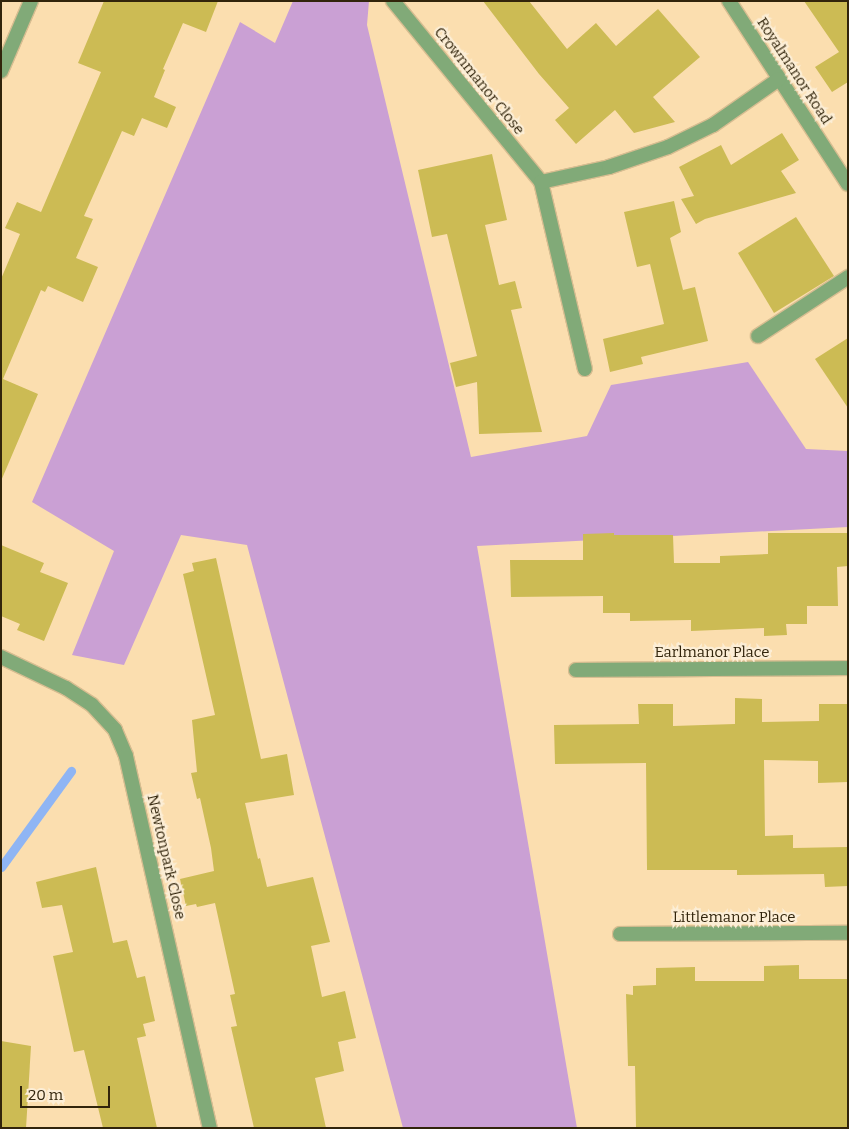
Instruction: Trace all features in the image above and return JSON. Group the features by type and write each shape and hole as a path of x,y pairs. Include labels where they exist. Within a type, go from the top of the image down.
{"street":[{"path":"1,71 30,1"},
{"name":"Crownmanor Close","path":"393,1 541,182 585,369"},
{"name":"Royalmanor Road","path":"729,1 848,184"},
{"path":"541,182 609,167 668,147 713,125 779,79"},
{"path":"758,336 848,277"},
{"name":"Newtonpark Close","path":"1,657 66,688 92,705 115,730 126,756 210,1128"},
{"name":"Earlmanor Place","path":"576,670 848,668"},
{"name":"Littlemanor Place","path":"620,934 848,934"}],"shaded area":[{"path":"293,1 369,1 367,25 471,457 587,436 611,385 748,362 806,449 848,451 848,527 477,546 577,1128 403,1128 247,545 181,535 124,665 72,655 114,551 32,502 240,22 275,43"}],"building":[{"path":"104,1 218,1 206,32 183,23 163,69 165,70 154,97 176,107 167,128 142,118 134,136 122,131 84,216 93,219 76,258 98,267 83,302 48,286 45,292 41,290 3,379 38,394 1,481 1,279 20,234 5,228 17,202 41,212 101,72 78,63"},
{"path":"483,1 529,1 567,49 596,23 616,46 658,9 700,57 653,97 675,122 634,133 615,110 576,144 555,120 569,108 539,74"},
{"path":"804,1 848,1 848,82 832,92 815,67 839,52"},
{"path":"782,133 799,160 781,171 796,193 705,219 696,224 681,199 694,196 679,167 721,145 731,165"},
{"path":"492,154 507,220 485,225 499,285 515,281 522,308 511,310 542,432 479,434 477,382 456,387 450,363 477,356 447,234 432,237 418,170"},
{"path":"674,201 681,232 670,238 683,290 695,287 708,341 641,357 643,364 610,372 603,339 664,324 650,264 637,267 624,212"},
{"path":"796,217 834,276 774,313 738,253"},
{"path":"848,338 848,408 815,359"},
{"path":"614,533 614,535 673,535 674,563 720,563 720,556 768,554 768,533 848,533 848,566 837,567 838,606 807,606 807,624 786,624 787,635 764,636 764,628 691,631 691,620 630,621 630,613 603,613 603,596 511,597 510,560 583,560 583,534"},
{"path":"1,545 44,563 40,572 68,583 44,641 17,630 20,624 1,616"},
{"path":"216,558 261,759 287,754 294,795 245,803 258,859 260,858 267,887 313,877 330,942 311,946 322,997 345,991 356,1038 338,1042 344,1071 315,1078 326,1128 254,1128 231,1027 237,1026 230,995 235,994 215,903 197,907 196,904 186,906 180,879 214,871 200,798 197,799 191,773 197,772 192,720 215,715 183,574 194,571 192,563"},
{"path":"735,698 762,699 762,722 819,721 819,704 848,704 848,782 818,783 818,761 764,760 765,836 793,835 793,848 848,847 848,886 825,887 824,874 737,875 737,870 647,870 646,763 555,764 554,725 639,724 638,704 673,704 673,726 735,724"},
{"path":"96,867 113,943 127,940 137,978 145,976 155,1021 143,1024 146,1036 137,1038 157,1128 103,1128 84,1050 74,1052 53,956 73,952 62,905 42,908 36,882"},
{"path":"799,965 799,979 848,979 848,1128 636,1128 635,1066 628,1066 626,994 633,995 633,986 656,985 656,968 695,967 695,981 764,981 764,966"},
{"path":"1,1041 31,1046 26,1128 1,1128"}],"waterway":[{"path":"1,867 71,771"}]}
